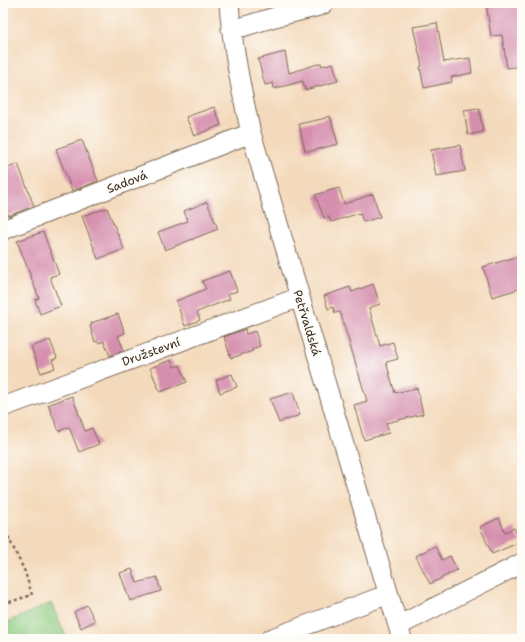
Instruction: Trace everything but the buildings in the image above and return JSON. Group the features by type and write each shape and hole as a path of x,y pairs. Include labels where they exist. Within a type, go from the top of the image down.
{"street":[{"name":"Petřvaldská","path":"229,3 231,29 240,83 251,133 400,633"},
{"path":"231,29 319,6 325,3"},
{"name":"Sadová","path":"3,230 251,133"},
{"name":"Družstevní","path":"3,407 300,297"},
{"path":"400,633 522,563"},
{"path":"270,639 388,595"}],"path":[{"path":"3,526 25,572 32,595 3,604"}],"green space":[{"path":"51,603 67,639 3,639 3,624"}]}
